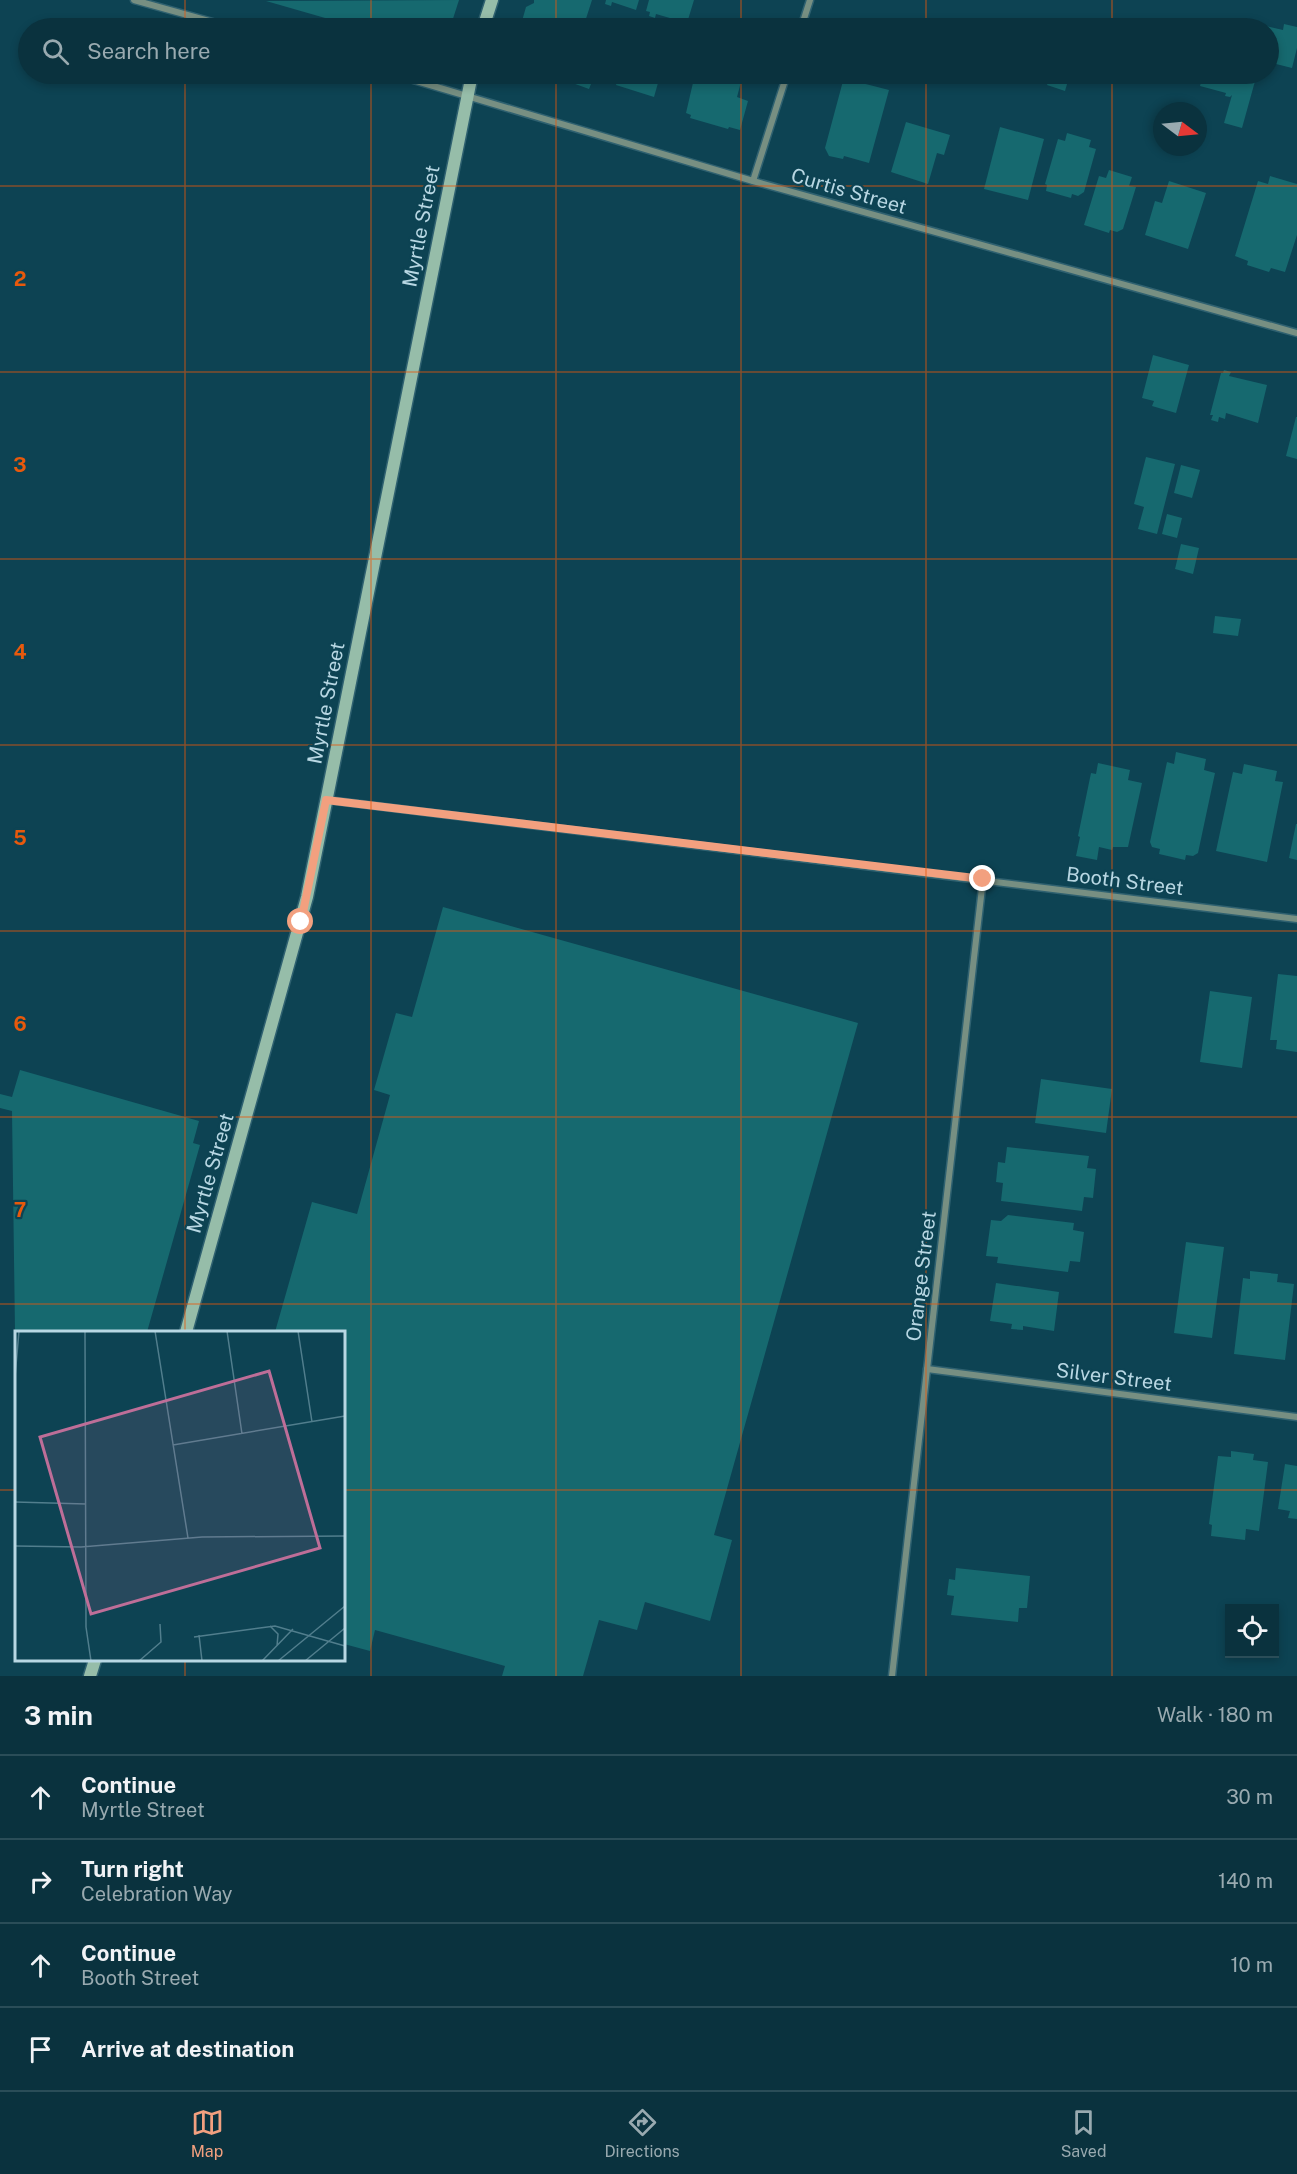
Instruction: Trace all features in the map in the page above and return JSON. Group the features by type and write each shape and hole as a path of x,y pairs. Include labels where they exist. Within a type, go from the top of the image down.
{"street":[{"path":"134,0 198,18"},
{"path":"486,18 492,0"},
{"path":"804,18 810,0"},
{"name":"Curtis Street","path":"428,84 753,181 1297,333"},
{"name":"Myrtle Street","path":"186,1331 307,897 470,84"},
{"path":"753,181 784,84"},
{"name":"Booth Street","path":"326,800 1297,919"},
{"name":"Orange Street","path":"892,1676 983,879"},
{"name":"Silver Street","path":"927,1369 1297,1417"},
{"path":"90,1676 94,1661"}],"building":[{"path":"459,0 453,18 325,18 266,1"},
{"path":"534,0 592,0 586,18 523,18 526,7 534,3"},
{"path":"606,0 639,0 636,10 612,2 611,6 605,4"},
{"path":"649,0 694,0 689,18 670,18 656,14 655,18 649,16 650,12 646,11"},
{"path":"1284,24 1297,27 1297,48 1292,68 1279,65 1279,29 1283,30"},
{"path":"575,84 591,84 589,89"},
{"path":"616,84 658,84 654,97"},
{"path":"693,84 740,84 737,97 748,101 740,130 729,127 728,129 690,118 691,115 686,113"},
{"path":"842,84 866,84 889,90 869,163 844,156 843,159 829,156 825,148"},
{"path":"1047,84 1067,84 1065,91"},
{"path":"1200,84 1254,84 1242,128 1224,123 1232,95 1225,96 1226,93 1200,86"},
{"path":"906,122 950,135 944,155 937,153 928,184 891,172"},
{"path":"1000,127 1044,139 1028,200 984,189"},
{"path":"1067,133 1091,140 1089,147 1096,149 1084,192 1078,196 1072,194 1071,198 1046,191 1047,185 1045,184 1058,139 1065,141"},
{"path":"1109,170 1132,177 1129,186 1136,187 1123,229 1117,232 1110,230 1109,233 1084,225 1099,176 1106,178"},
{"path":"1270,176 1297,184 1297,235 1285,272 1271,268 1269,272 1247,265 1248,261 1235,256 1258,181 1268,184"},
{"path":"1169,181 1206,193 1188,249 1145,235 1155,201 1162,203"},
{"path":"1153,355 1189,365 1176,413 1152,406 1154,401 1142,398"},
{"path":"1224,370 1231,372 1229,376 1267,385 1258,423 1226,413 1225,419 1219,417 1218,422 1211,420 1213,415 1210,415 1221,373"},
{"path":"1297,417 1297,459 1286,456"},
{"path":"1146,457 1175,464 1157,534 1138,529 1144,507 1134,504"},
{"path":"1181,465 1200,470 1192,498 1174,493"},
{"path":"1167,514 1182,518 1177,538 1162,534"},
{"path":"1181,544 1199,548 1193,574 1175,569"},
{"path":"1215,616 1241,619 1238,636 1213,633"},
{"path":"1176,752 1206,759 1204,770 1215,773 1198,853 1193,856 1186,855 1185,860 1159,854 1160,849 1152,847 1150,842 1167,762 1174,764"},
{"path":"1098,763 1130,770 1128,780 1142,783 1128,847 1113,847 1112,850 1099,847 1097,860 1076,856 1091,773 1096,774"},
{"path":"1244,764 1277,771 1275,781 1283,782 1267,862 1216,851 1233,772 1242,774"},
{"path":"1297,824 1297,860 1289,858"},
{"path":"443,907 858,1023 714,1535 732,1540 710,1621 645,1602 637,1630 599,1620 583,1676 502,1676 505,1666 375,1630 370,1651 345,1644 345,1331 275,1331 312,1202 357,1214 390,1095 374,1090 396,1013 412,1017"},
{"path":"1278,974 1297,976 1297,1052 1276,1049 1277,1040 1270,1040"},
{"path":"1210,991 1252,997 1242,1068 1200,1062"},
{"path":"20,1070 199,1121 193,1143 200,1145 147,1331 15,1332 12,1111 0,1108 0,1094 12,1097"},
{"path":"1041,1079 1112,1089 1106,1133 1035,1123"},
{"path":"1007,1147 1089,1156 1087,1168 1096,1169 1093,1198 1084,1197 1082,1211 1001,1201 1003,1183 996,1182 998,1162 1005,1163"},
{"path":"1008,1215 1074,1223 1073,1230 1084,1232 1080,1262 1070,1261 1068,1272 997,1263 998,1257 986,1256 991,1220 1001,1221"},
{"path":"1186,1242 1224,1247 1212,1338 1174,1333"},
{"path":"1250,1271 1278,1274 1277,1282 1294,1284 1285,1360 1234,1354 1243,1278 1250,1279"},
{"path":"996,1283 1059,1292 1054,1331 1023,1326 1023,1330 1011,1329 1012,1324 990,1321"},
{"path":"1231,1451 1254,1454 1253,1460 1268,1462 1259,1531 1246,1529 1245,1540 1211,1536 1212,1525 1209,1524 1218,1456 1231,1457"},
{"path":"1285,1464 1297,1466 1297,1519 1288,1518 1290,1511 1278,1509"},
{"path":"956,1568 1030,1576 1027,1608 1019,1608 1018,1622 951,1615 954,1596 947,1595 949,1579 955,1580"}],"route":[{"path":"301,922 326,800 983,879"}]}
